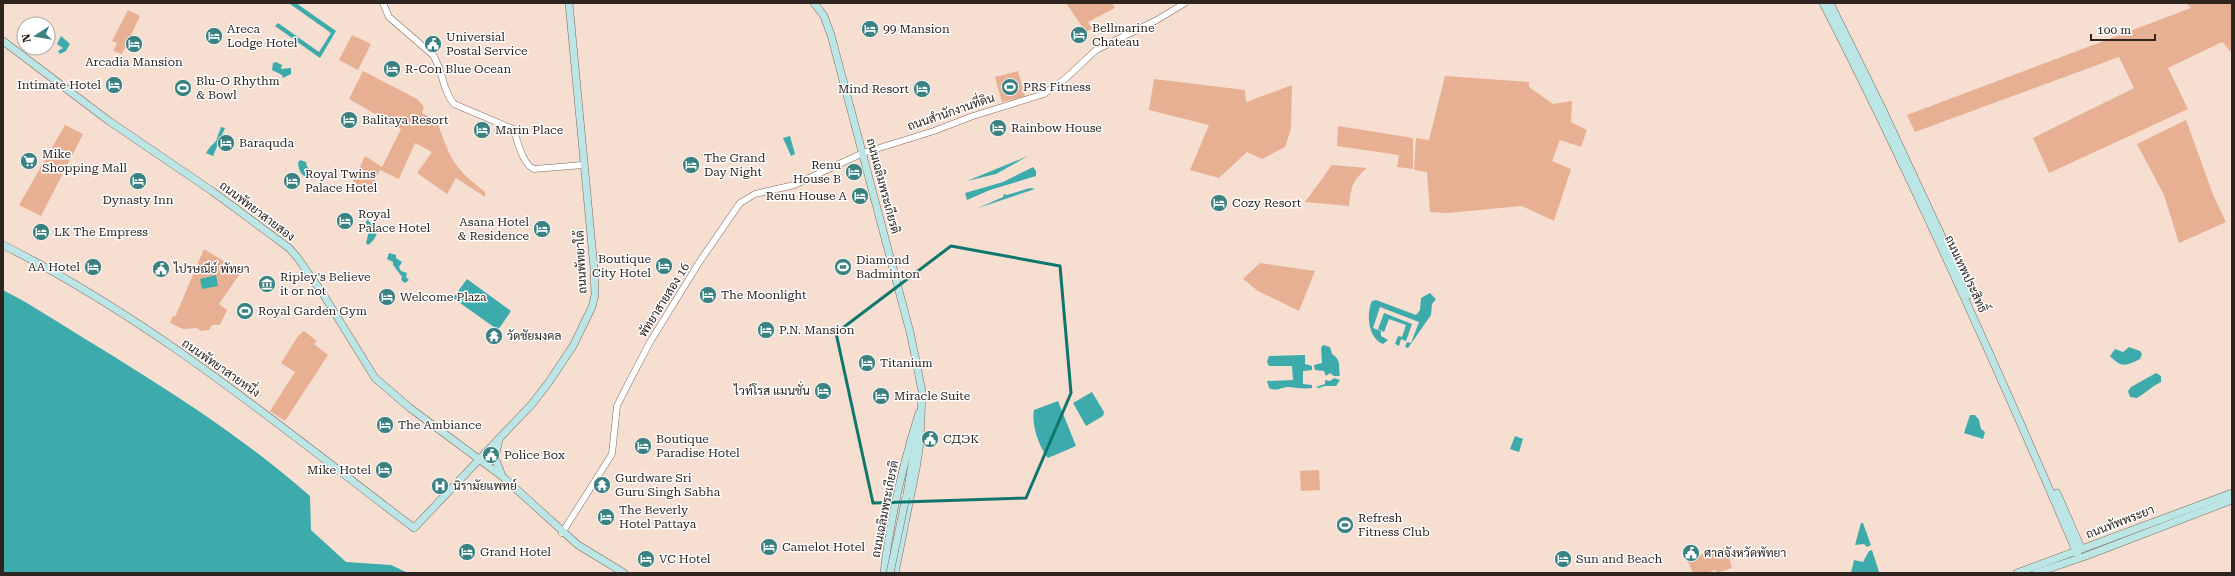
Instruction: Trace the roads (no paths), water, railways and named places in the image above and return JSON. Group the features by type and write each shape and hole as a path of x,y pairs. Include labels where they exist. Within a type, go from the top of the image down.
{"main road":[{"name":"ถนนพัทยาใต้","path":"414,528 532,404 549,382 582,329 592,307 595,283 569,3"},
{"name":"ถนนเฉลิมพระเกียรติ","path":"814,3 824,16 831,35 920,375 922,403 920,443 916,470 890,572"},
{"name":"ถนนเทพประสิทธิ์","path":"1823,3 1889,136 1981,331 2078,549 2083,557"},
{"name":"ถนนเทพประสิทธิ์","path":"1830,3 1925,198 2078,549"},
{"name":"ถนนพัทยาสายสอง","path":"3,41 109,120 212,191 289,248 323,294 375,378 410,408 503,477 535,504 562,533 581,548 624,573"},
{"name":"ถนนพัทยาสายหนึ่ง","path":"3,245 38,263 121,312 255,405 414,528"},
{"name":"ถนนเฉลิมพระเกียรติ","path":"890,572 909,448 922,403"},
{"path":"890,572 906,497 922,403"},
{"path":"499,439 495,458 503,477"},
{"name":"ถนนทัพพระยา","path":"2017,573 2232,492"},
{"name":"ถนนทัพพระยา","path":"2036,573 2083,557 2232,500"}],"street":[{"path":"383,3 389,17 433,55 438,62 450,99 454,104 513,129 525,161 530,168 534,170 583,165"},
{"name":"ถนนสำนักงานที่ดิน","path":"863,153 934,132 972,116 1044,94 1065,79 1096,50 1155,21 1185,3"},
{"name":"พัทยาสายสอง 16","path":"562,533 612,454 617,406 632,377 700,261 740,203 755,194 794,184 863,153"}],"water":[{"path":"296,3 336,31 320,58 275,26 278,23 319,52 331,33 290,4"},
{"path":"61,36 70,44 66,51 60,54 58,51 63,48 57,44"},
{"path":"276,62 282,65 281,69 291,68 291,74 283,78 282,75 272,70 273,63"},
{"path":"221,127 225,128 213,156 206,153 216,141"},
{"path":"790,136 795,154 791,156 783,138"},
{"path":"1028,156 996,174 967,181"},
{"path":"300,160 306,162 307,167 315,173 313,180 304,176 299,169 298,163"},
{"path":"1033,167 1036,171 1036,176 990,190 967,200 965,193 1003,182"},
{"path":"1030,188 1035,189 978,208 1003,197 1004,194 1007,195"},
{"path":"368,220 376,230 378,228 375,238 368,245 366,243 368,235 366,221"},
{"path":"389,253 396,255 396,258 402,262 399,267 401,271 407,273 406,277 409,280 405,283 401,280 402,277 393,265 393,262 387,259"},
{"path":"216,275 218,286 202,289 200,279"},
{"path":"467,279 511,311 498,330 453,298"},
{"path":"3,290 27,303 136,370 208,417 277,468 310,496 311,530 346,562 391,565 408,573 3,573"},
{"path":"1430,293 1436,299 1432,304 1431,315 1408,348 1405,347 1407,342 1411,343 1419,322 1380,307 1373,328 1381,331 1381,336 1388,340 1383,344 1374,337 1371,331 1369,319 1372,301 1376,300 1416,315 1420,310 1421,298"},
{"path":"1384,313 1412,324 1406,341 1401,339 1399,346 1395,344 1398,336 1402,337 1406,325 1389,319 1384,332 1378,329"},
{"path":"1323,345 1330,347 1332,354 1337,359 1340,376 1334,376 1330,373 1326,376 1324,371 1315,370 1314,365 1322,363 1321,348"},
{"path":"2129,347 2140,351 2142,354 2140,359 2125,365 2118,363 2110,356 2115,349 2123,352"},
{"path":"1305,355 1305,364 1312,366 1312,370 1303,371 1303,384 1312,385 1312,388 1286,387 1274,390 1269,388 1267,381 1293,380 1292,366 1269,366 1267,362 1269,356"},
{"path":"2156,373 2161,376 2161,382 2137,398 2130,397 2128,391 2131,387"},
{"path":"1334,378 1340,380 1336,386 1316,387 1325,384 1325,380 1330,381"},
{"path":"1092,392 1104,412 1103,416 1086,426 1073,403"},
{"path":"1058,401 1076,446 1048,458 1036,435 1033,415 1034,410"},
{"path":"1970,415 1975,415 1979,420 1981,429 1985,432 1983,439 1964,433"},
{"path":"1515,436 1523,439 1519,452 1510,449"},
{"path":"1861,523 1863,523 1871,545 1867,547 1864,544 1855,545"},
{"path":"1872,550 1879,572 1851,573 1854,560 1863,562 1869,551"}],"place":[{"name":"99 Mansion","path":"870,29"},
{"name":"Bellmarine Chateau","path":"1079,35"},
{"name":"Areca Lodge Hotel","path":"214,36"},
{"name":"Arcadia Mansion","path":"134,44"},
{"name":"Universial Postal Service","path":"433,44"},
{"name":"R-Con Blue Ocean","path":"392,69"},
{"name":"Intimate Hotel","path":"114,85"},
{"name":"PRS Fitness","path":"1010,87"},
{"name":"Blu-O Rhythm & Bowl","path":"183,88"},
{"name":"Mind Resort","path":"922,89"},
{"name":"Balitaya Resort","path":"349,120"},
{"name":"Rainbow House","path":"998,128"},
{"name":"Marin Place","path":"482,130"},
{"name":"Baraquda","path":"226,143"},
{"name":"Mike Shopping Mall","path":"29,161"},
{"name":"The Grand Day Night","path":"691,165"},
{"name":"Renu House B","path":"854,172"},
{"name":"Dynasty Inn","path":"138,181"},
{"name":"Royal Twins Palace Hotel","path":"292,181"},
{"name":"Renu House A","path":"860,196"},
{"name":"Cozy Resort","path":"1219,203"},
{"name":"Royal Palace Hotel","path":"345,221"},
{"name":"Asana Hotel & Residence","path":"542,229"},
{"name":"LK The Empress","path":"41,232"},
{"name":"Boutique City Hotel","path":"664,266"},
{"name":"AA Hotel","path":"93,267"},
{"name":"Diamond Badminton","path":"843,267"},
{"name":"ไปรษณีย์ พัทยา","path":"161,269"},
{"name":"Ripley's Believe it or not","path":"267,284"},
{"name":"The Moonlight","path":"708,295"},
{"name":"Welcome Plaza","path":"387,297"},
{"name":"Royal Garden Gym","path":"245,311"},
{"name":"P.N. Mansion","path":"766,330"},
{"name":"วัดชัยมงคล","path":"494,336"},
{"name":"Titanium","path":"867,363"},
{"name":"ไวท์โรส แมนชั่น","path":"823,391"},
{"name":"Miracle Suite","path":"881,396"},
{"name":"The Ambiance","path":"385,425"},
{"name":"СДЭК","path":"930,439"},
{"name":"Boutique Paradise Hotel","path":"643,446"},
{"name":"Police Box","path":"491,455"},
{"name":"Mike Hotel","path":"384,470"},
{"name":"Gurdware Sri Guru Singh Sabha","path":"602,485"},
{"name":"นิรามัยแพทย์","path":"440,486"},
{"name":"The Beverly Hotel Pattaya","path":"606,517"},
{"name":"Refresh Fitness Club","path":"1345,525"},
{"name":"Camelot Hotel","path":"769,547"},
{"name":"Grand Hotel","path":"467,552"},
{"name":"ศาลจังหวัดพัทยา","path":"1691,553"},
{"name":"VC Hotel","path":"646,559"},
{"name":"Sun and Beach","path":"1563,559"}]}
